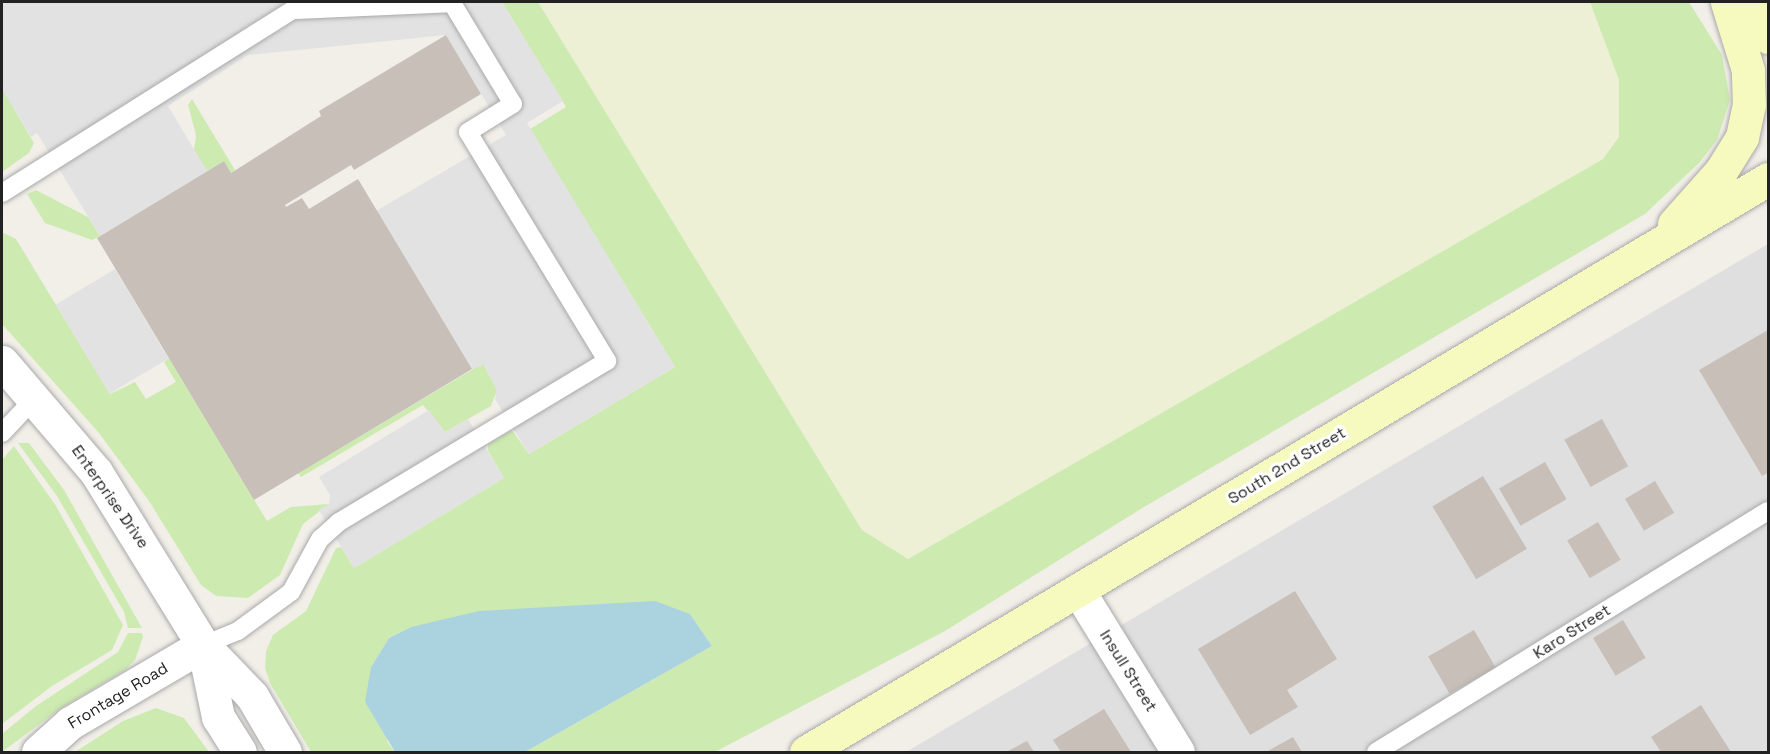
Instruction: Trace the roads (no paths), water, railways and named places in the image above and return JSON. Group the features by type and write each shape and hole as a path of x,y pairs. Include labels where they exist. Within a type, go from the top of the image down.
{"main road":[{"path":"1653,248 1721,171 1742,136 1749,105 1748,70 1728,2"},
{"path":"1747,2 1768,37"},
{"name":"South 2nd Street","path":"806,753 1768,179"}],"street":[{"name":"Enterprise Drive","path":"2,362 96,472 203,645 252,696 285,753"},
{"name":"Insull Street","path":"1078,590 1178,753"},
{"name":"Enterprise Drive","path":"203,645 218,717 240,753"},
{"name":"Frontage Road","path":"38,753 70,723 203,645"}],"lane":[{"path":"2,193 293,10 452,3 513,104 468,132 608,361 339,522 320,539 291,592 256,621 203,645"},
{"path":"2,434 35,398"},
{"name":"Karo Street","path":"1376,753 1768,511"}],"water":[{"path":"655,601 690,614 712,646 525,752 395,752 365,702 371,667 389,638 411,627 479,611"}]}
